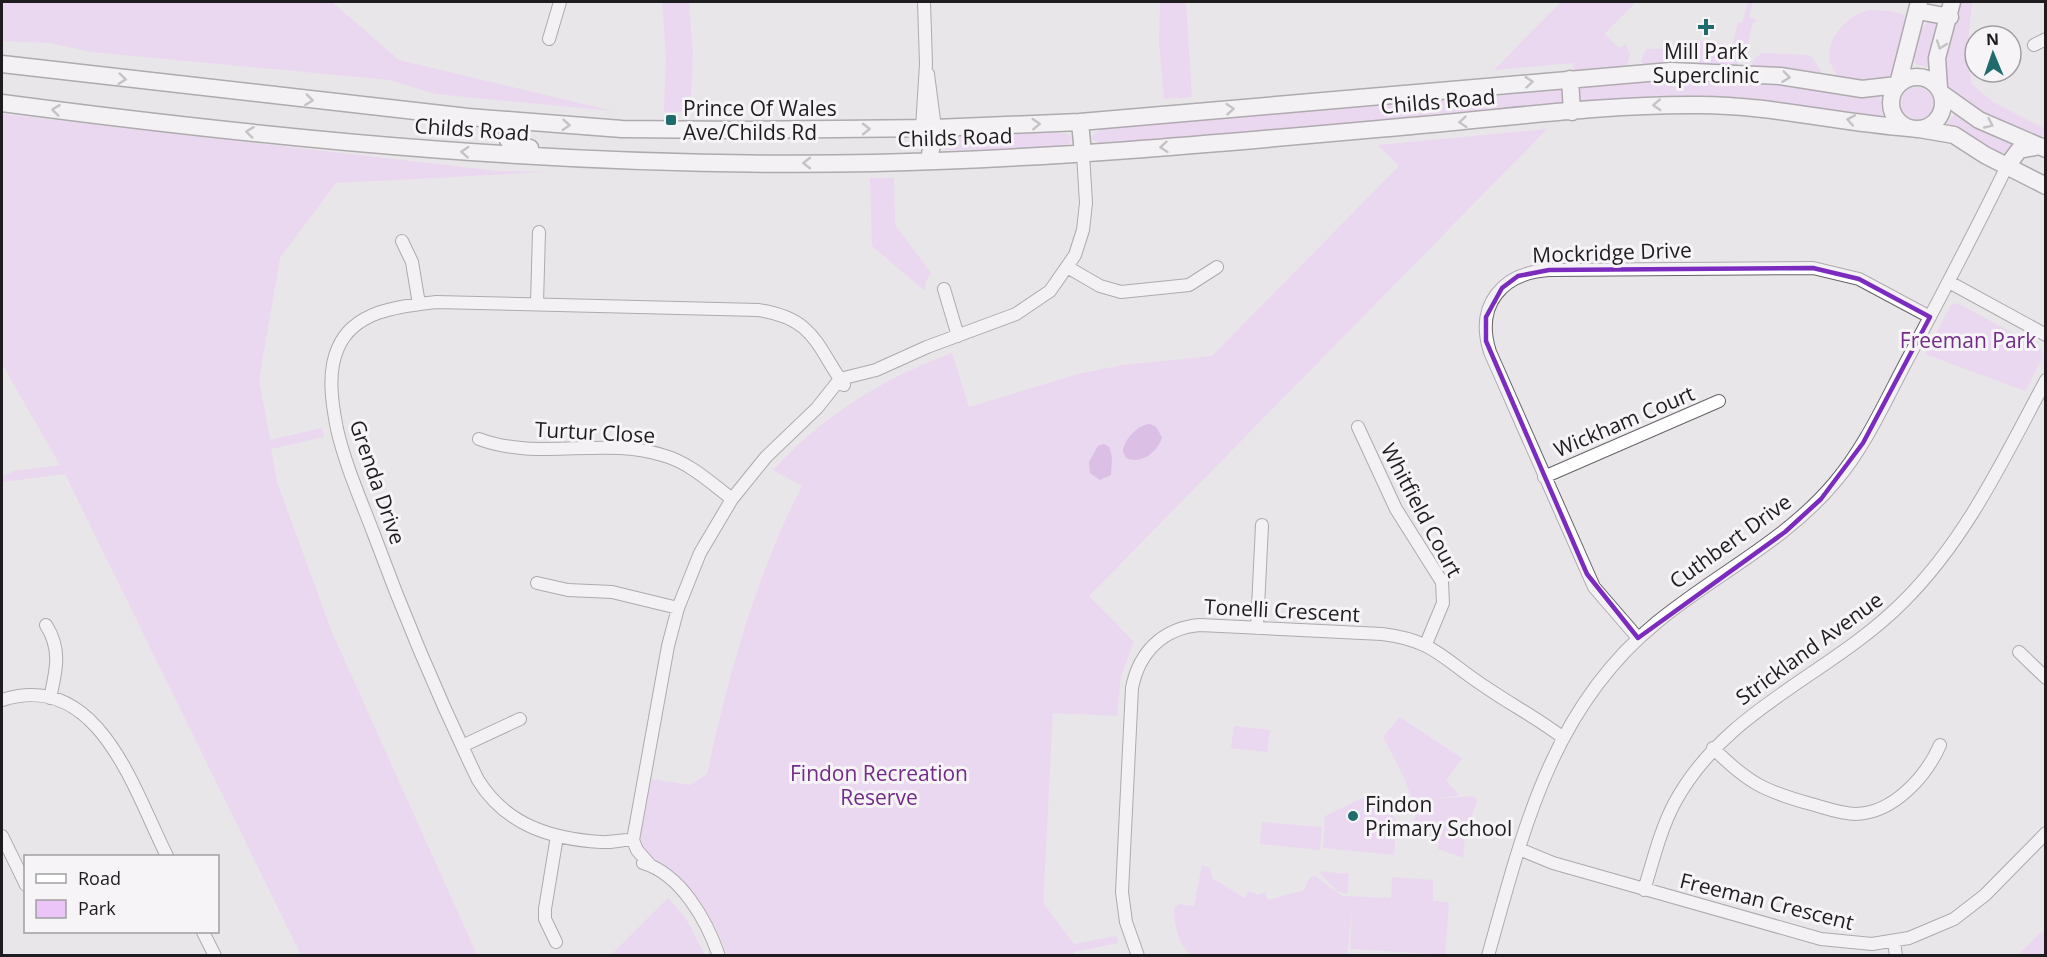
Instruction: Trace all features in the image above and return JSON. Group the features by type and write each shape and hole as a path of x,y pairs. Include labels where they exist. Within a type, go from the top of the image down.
{"main road":[{"path":"1918,6 1951,9 1937,58 1943,101 1939,117 1926,127 1914,129 1901,124 1891,110 1890,101 1898,84 1918,6"},
{"name":"Childs Road","path":"2,64 362,107 622,129 929,128 1080,122 1650,72 1706,71 1780,76 1862,88 1898,84"},
{"path":"1898,84 1904,79 1919,76 1934,82 1940,91 1979,120 2043,147"},
{"path":"1570,79 1572,112"},
{"name":"Childs Road","path":"2,103 249,132 448,151 668,161 803,164 1083,154 1572,112 1671,105 1737,106 1954,135 2046,186"},
{"path":"509,120 507,138 515,146 613,153 668,161"},
{"path":"1080,122 1083,154"},
{"path":"928,160 929,128"},
{"name":"Cuthbert Drive","path":"2007,166 2019,150 2043,147"}],"street":[{"path":"549,39 560,2"},
{"path":"924,2 926,64 933,95 929,128"},
{"path":"719,956 698,910 673,882 650,865 628,841 638,813 668,646 678,608 700,553 732,499 765,457 842,382 1029,308 1050,291 1068,268 1080,243 1085,215 1083,154"},
{"name":"Cuthbert Drive","path":"1488,956 1517,853 1541,780 1564,733 1593,689 1638,638 1686,600 1785,532 1821,499 1849,466 1949,282 2007,166"},
{"path":"537,303 539,232"},
{"path":"402,241 412,262 419,304"},
{"path":"1068,268 1100,286 1121,292 1189,285 1217,267"},
{"name":"Mockridge Drive","path":"1638,638 1594,587 1486,341 1486,317 1490,305 1502,288 1518,276 1549,270 1813,268 1859,279 1930,316"},
{"path":"1949,282 2046,335"},
{"path":"944,289 958,336"},
{"name":"Grenda Drive","path":"628,841 610,848 557,836 523,825 501,808 478,780 394,591 346,459 333,404 331,378 334,358 349,331 357,323 378,313 419,304 458,301 770,312 794,321 810,333 822,347 842,382"},
{"name":"Strickland Avenue","path":"1644,890 1665,822 1686,785 1713,748 1743,720 1861,640 1924,581 1974,512 2046,380"},
{"name":"Wickham Court","path":"1544,477 1719,401"},
{"name":"Whitfield Court","path":"1358,427 1396,509 1442,582 1443,603 1426,644"},
{"name":"Turtur Close","path":"479,439 509,447 637,450 662,454 686,465 732,499"},
{"path":"1257,628 1262,525"},
{"path":"537,583 568,590 612,592 678,608"},
{"path":"46,625 53,637 58,658 50,698"},
{"name":"Tonelli Crescent","path":"1138,956 1126,922 1122,892 1131,695 1141,659 1156,641 1179,628 1200,625 1382,634 1426,644 1447,657 1485,687 1564,733"},
{"path":"2019,652 2046,678"},
{"path":"2,700 25,696 50,698 75,708 100,727 166,855"},
{"path":"462,746 520,718"},
{"path":"1713,748 1741,774 1763,789 1856,814 1876,810 1895,800 1929,768 1940,745"},
{"name":"Freeman Crescent","path":"1517,853 1821,939 1854,944 1894,942 1941,927 1970,909 2046,833"},
{"path":"2,836 24,881"},
{"path":"556,942 545,919 544,909 557,836"},
{"path":"204,933 215,956"},
{"path":"1894,942 1896,956"}],"highlighted area":[{"path":"1813,268 1859,279 1930,317 1863,443 1821,499 1785,532 1638,638 1587,574 1486,341 1486,317 1502,288 1518,276 1549,270"}],"green space":[{"path":"2,2 332,2 399,60 613,111 435,94 390,80 91,52 50,43 2,41"},
{"path":"662,2 689,2 693,55 690,112 664,112 666,56"},
{"path":"1160,2 1186,2 1192,97 1164,99 1159,42"},
{"path":"1561,2 1636,2 1604,34 1619,48 1626,44 1630,55 1627,68 1574,73 1573,63 1494,70"},
{"path":"1748,2 1753,2 1749,17 1757,20 1752,24 1748,44 1736,67 1646,66 1641,61 1646,49 1689,48 1692,42 1697,43 1698,39 1707,46 1709,40 1732,46 1738,23 1742,23"},
{"path":"1958,2 1972,2 1970,24 1963,24 1963,84 1972,84 1993,102 2045,129 2041,140 1984,115 1970,106 1957,96 1942,72"},
{"path":"1870,10 1890,11 1908,16 1893,72 1888,77 1875,82 1839,79 1830,62 1831,44 1846,22"},
{"path":"1929,20 1935,21 1939,27 1928,67 1916,65 1915,47 1919,35"},
{"path":"1762,53 1807,55 1813,58 1824,77 1750,68 1755,58"},
{"path":"1721,77 1880,95 1882,118 1584,102 1578,98 1580,89 1592,82"},
{"path":"1917,87 1929,91 1933,103 1929,115 1917,119 1905,115 1901,103 1905,91"},
{"path":"1558,88 1564,93 1564,100 1558,105 1103,146 1091,138 1102,127"},
{"path":"1955,113 1968,122 2021,144 2000,156 1946,125"},
{"path":"2,114 498,171 546,172 336,183 280,258 259,380 270,440 322,428 324,437 271,449 277,482 331,630 477,955 301,955 65,474 2,482 2,477 14,471 60,465 2,364"},
{"name":"Findon Recreation Reserve","path":"1547,129 1089,596 1134,642 1121,675 1117,716 1053,713 1043,903 1074,944 1116,936 1118,943 1074,952 1071,956 727,955 717,930 696,897 668,869 644,852 637,837 652,779 690,785 707,774 745,627 770,555 802,486 773,470 792,450 834,416 878,387 952,353 969,407 1078,374 1123,365 1212,356 1399,166 1378,145"},
{"path":"955,133 1061,133 1068,134 1072,138 1069,144 1056,148 947,150 939,148 941,140"},
{"path":"870,178 894,178 895,225 931,273 926,281 925,291 872,246"},
{"name":"Freeman Park","path":"1957,303 2041,348 2043,357 2025,391 1925,354 1951,305"},
{"path":"1400,717 1462,758 1446,781 1460,795 1436,799 1474,796 1477,800 1465,837 1463,858 1438,849 1440,823 1414,823 1417,801 1428,799 1412,799 1403,775 1383,737"},
{"path":"1234,726 1270,730 1267,752 1231,748"},
{"path":"1371,794 1374,797 1382,794 1397,823 1394,855 1323,848 1325,816"},
{"path":"1262,822 1322,827 1320,850 1260,844"},
{"path":"1202,865 1210,868 1212,878 1243,897 1246,897 1248,891 1258,895 1265,892 1268,900 1304,890 1310,877 1315,876 1342,896 1391,898 1392,877 1433,880 1433,901 1449,902 1445,955 1350,949 1352,908 1347,955 1190,955 1182,945 1174,908 1179,904 1194,906"},
{"path":"1318,871 1349,874 1347,894 1337,891"},
{"path":"668,898 686,919 705,955 611,955"},
{"path":"2045,928 2045,955 2018,955"}],"shaded area":[{"path":"1150,424 1156,427 1162,437 1157,448 1148,456 1137,460 1126,458 1123,451 1129,438 1136,430"},
{"path":"1104,444 1109,447 1112,457 1111,475 1100,480 1090,473 1089,462 1098,446"}],"place":[{"name":"Mill Park Superclinic","path":"1706,27"},
{"name":"Prince Of Wales Ave/Childs Rd","path":"671,120"},
{"name":"Findon Primary School","path":"1353,816"}]}
